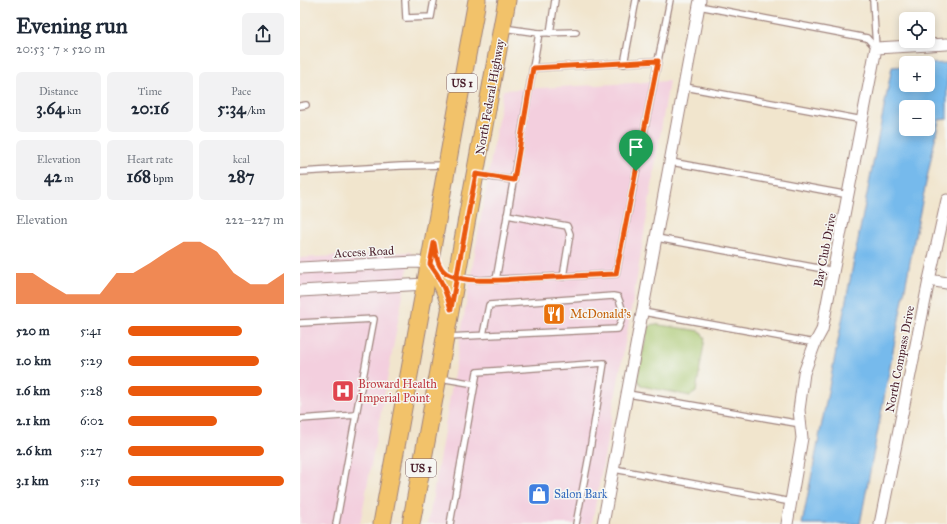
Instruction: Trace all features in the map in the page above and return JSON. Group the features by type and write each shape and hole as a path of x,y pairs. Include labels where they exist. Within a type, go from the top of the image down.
{"main road":[{"name":"US 1","path":"382,524 477,0"},
{"name":"North Federal Highway","path":"411,524 507,0"},
{"path":"434,243 437,260 441,267 446,272 456,277"},
{"path":"430,264 438,273 443,283 451,309"},
{"path":"387,499 394,524"}],"street":[{"path":"604,524 700,3"},
{"path":"876,48 947,44"},
{"name":"Bay Club Drive","path":"787,524 802,438 798,410 804,372 815,343 822,330 876,48"},
{"name":"North Compass Drive","path":"880,524 929,280 947,200"},
{"name":"Access Road","path":"300,268 415,262 430,264"},
{"path":"929,280 947,283"},
{"path":"300,291 426,284"}],"lane":[{"path":"405,0 406,18 430,17 434,0"},
{"path":"550,33 555,0"},
{"path":"624,64 636,0"},
{"path":"456,277 496,280 616,274 670,0"},
{"path":"873,0 876,48"},
{"path":"700,3 867,38 876,48"},
{"path":"503,28 539,33 576,32"},
{"path":"496,280 539,33"},
{"path":"533,68 658,61"},
{"path":"685,87 863,120"},
{"path":"671,162 849,195"},
{"path":"300,172 401,166 448,165"},
{"path":"476,174 514,180"},
{"path":"508,215 567,226 570,234 563,277"},
{"path":"657,238 834,271"},
{"path":"445,337 618,329 623,317 623,310 618,297 613,296 489,305 483,335"},
{"path":"643,312 815,343"},
{"path":"300,323 374,319 336,524"},
{"path":"450,524 477,372 604,363 576,524"},
{"path":"438,378 475,384"},
{"path":"628,394 801,424"},
{"path":"300,419 356,415"},
{"path":"614,468 791,502"}],"shaded area":[{"path":"669,81 636,283 592,524 428,524 503,90"},
{"name":"Broward Health Imperial Point","path":"411,252 360,524 300,524 300,258"}],"green space":[{"path":"653,324 700,331 705,338 696,392 690,396 642,386 637,379 648,328"}],"water":[{"path":"947,63 947,119 939,120 915,236 860,524 802,524 892,67 899,66 899,92 935,92 935,64"}],"place":[{"name":"McDonald's","path":"554,314"},
{"name":"Broward Health Imperial Point","path":"343,391"},
{"name":"Salon Bark","path":"539,494"}],"route":[{"path":"636,171 616,274 480,280 456,277 446,272 441,267 437,260 434,243 430,264 438,273 443,283 451,309 456,277 476,174 514,180 533,68 658,61 636,171"}]}
